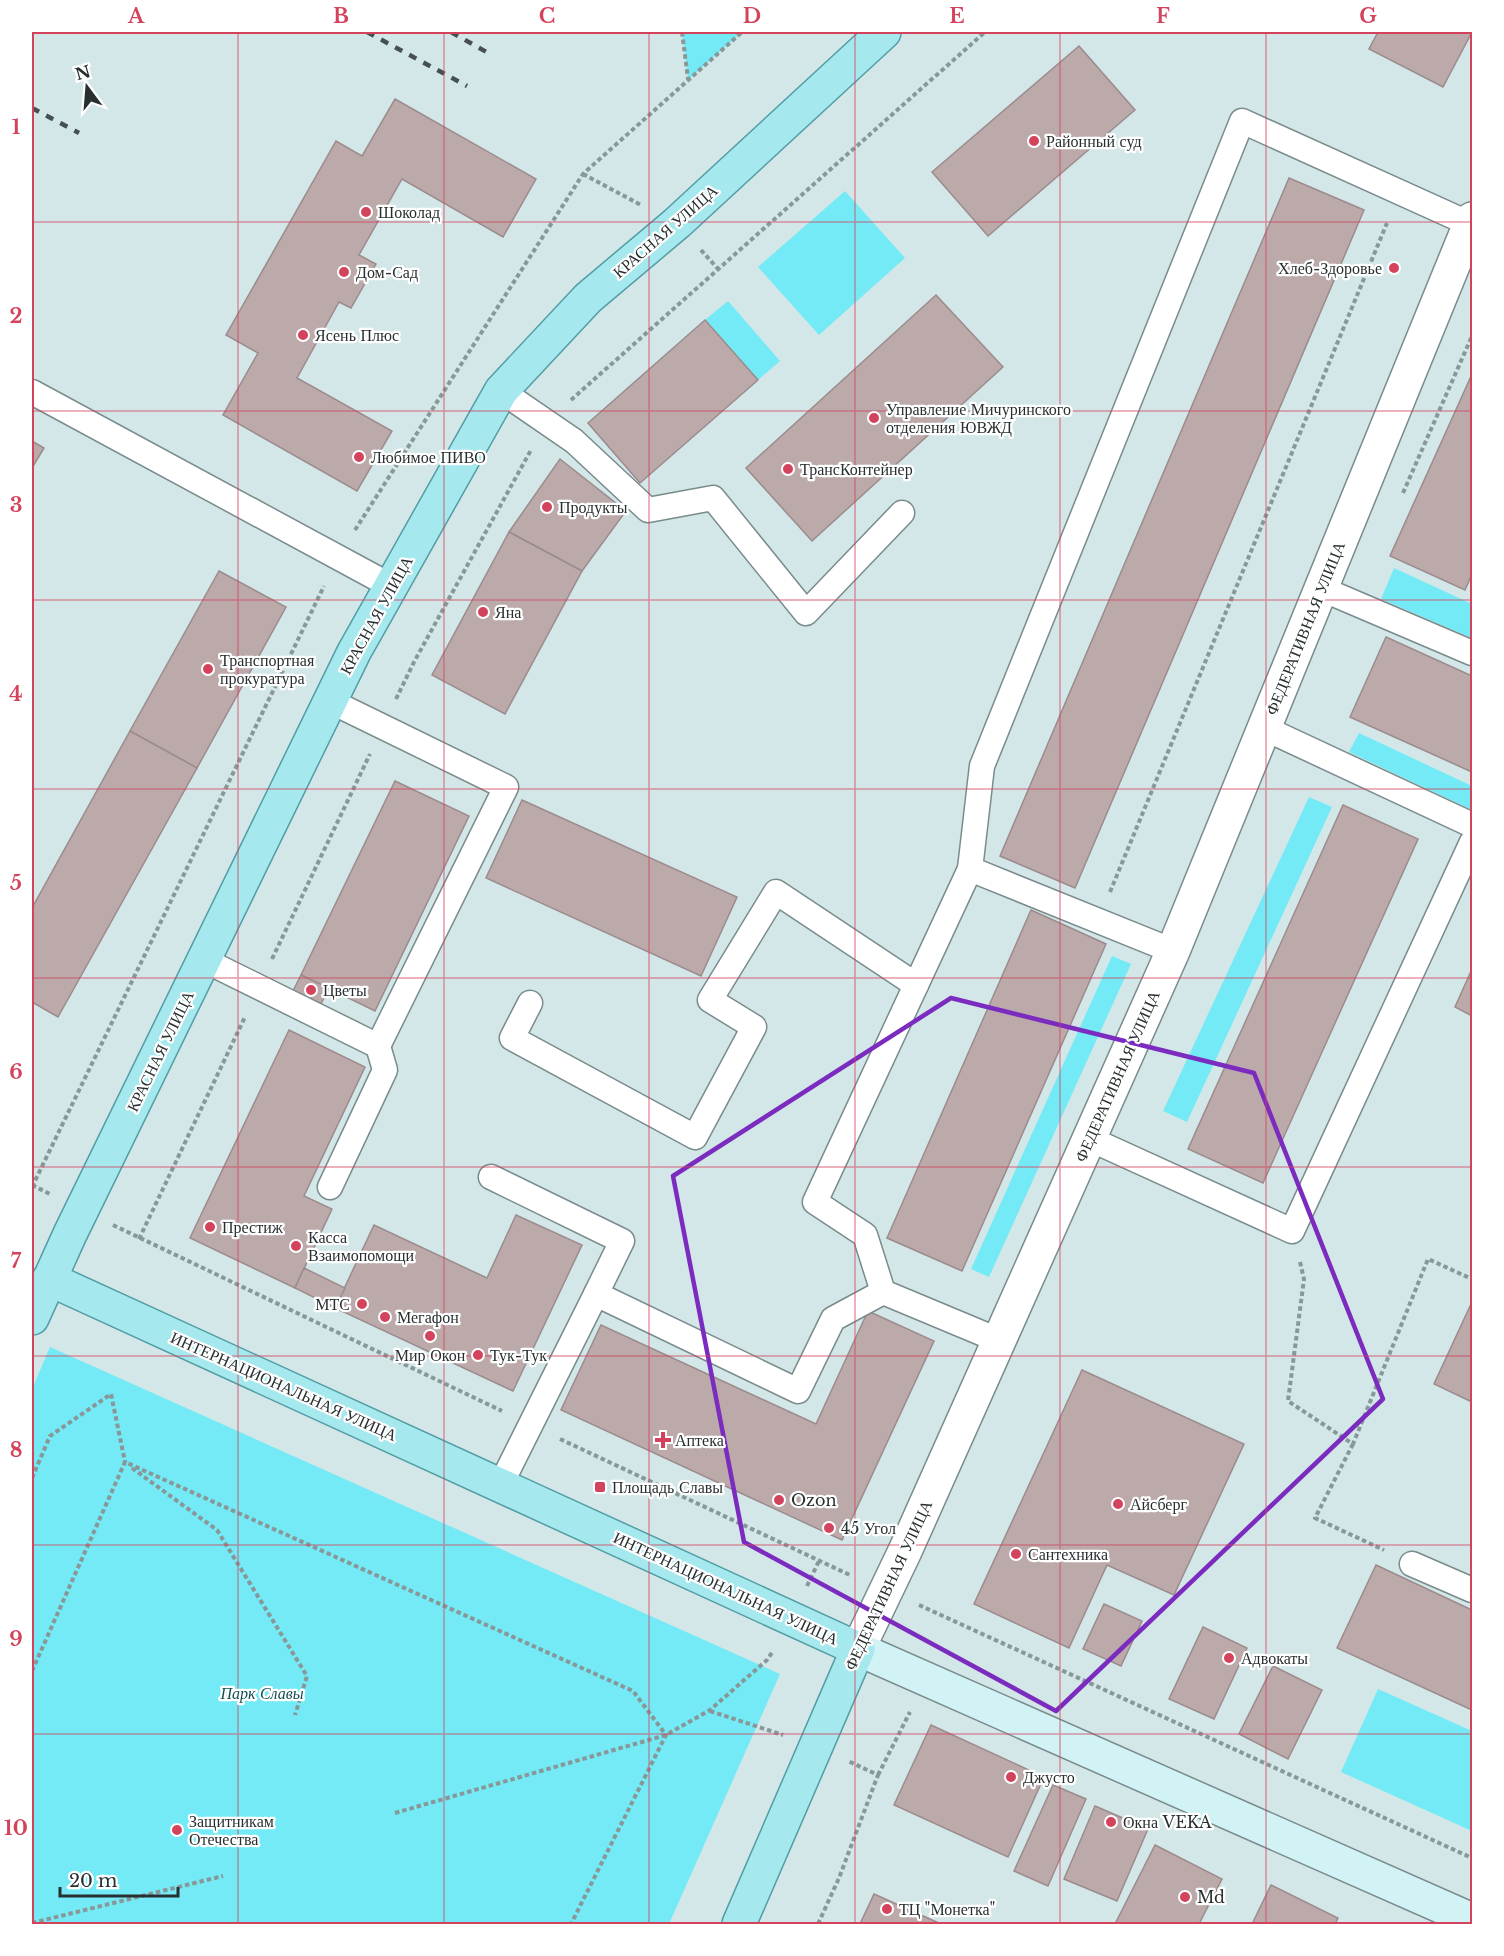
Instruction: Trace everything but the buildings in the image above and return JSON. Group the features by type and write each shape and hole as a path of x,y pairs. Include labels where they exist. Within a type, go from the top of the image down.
{"main road":[{"name":"КРАСНАЯ УЛИЦА","path":"32,1318 82,1210 354,652 501,391 588,298 677,223 884,32"},
{"name":"ИНТЕРНАЦИОНАЛЬНАЯ УЛИЦА","path":"49,1279 858,1649 1473,1920"},
{"name":"ФЕДЕРАТИВНАЯ УЛИЦА","path":"740,1924 858,1649"}],"street":[{"name":"ФЕДЕРАТИВНАЯ УЛИЦА","path":"858,1649 1173,951 1471,221"}],"lane":[{"path":"998,1340 884,1292 865,1235 815,1202 970,869 982,766 1242,120 1399,192 1471,221"},
{"path":"501,391 574,441 648,510 713,498 806,613 902,513"},
{"path":"32,392 391,586"},
{"path":"1322,589 1473,653"},
{"path":"330,701 506,787 378,1046 385,1070 330,1187"},
{"path":"1264,728 1473,825"},
{"path":"1090,1139 1292,1231 1473,842"},
{"path":"970,869 1173,951"},
{"path":"530,1003 512,1038 695,1137 754,1027 711,1000 776,891 916,984"},
{"path":"204,960 378,1046"},
{"path":"491,1176 622,1241 501,1484"},
{"path":"596,1294 798,1391 833,1319 884,1292"},
{"path":"1412,1564 1473,1590"}],"path":[{"path":"682,32 688,80"},
{"path":"139,1239 414,662 546,422 985,32"},
{"path":"1098,921 1399,192"},
{"path":"1402,496 1473,336"},
{"path":"32,1185 139,1239 819,1561 1473,1858"},
{"path":"1292,1231 1304,1279 1288,1401 1353,1444"},
{"path":"1412,1564 1315,1518 1353,1444 1428,1259 1473,1279"},
{"path":"32,1478 50,1436 111,1394 124,1462 32,1671"},
{"path":"124,1462 217,1530 307,1676 295,1715"},
{"path":"124,1462 633,1691 666,1735"},
{"path":"395,1813 666,1735 710,1710 767,1660 793,1618"},
{"path":"710,1710 817,1746 878,1775 839,1878 818,1924"},
{"path":"571,1924 666,1735"},
{"path":"32,1923 223,1876"}],"highlighted area":[{"path":"951,998 1254,1073 1383,1399 1056,1711 744,1542 673,1176"}],"green space":[{"path":"682,32 742,32 688,80"},
{"path":"845,191 905,258 819,335 758,267"},
{"path":"728,301 780,361 758,380 705,320"},
{"path":"1394,568 1472,604 1472,638 1381,599"},
{"path":"1359,733 1472,786 1472,810 1349,752"},
{"path":"1309,797 1332,807 1187,1122 1163,1111"},
{"path":"1112,956 1131,964 989,1277 971,1269"},
{"name":"Парк Славы","path":"50,1347 780,1674 669,1924 32,1924 32,1389"},
{"path":"1378,1689 1472,1731 1472,1831 1341,1772"}],"railway":[{"path":"367,32 467,86"},
{"path":"451,32 490,54"},
{"path":"32,108 79,133"}],"place":[{"name":"Районный суд","path":"1034,141"},
{"name":"Шоколад","path":"366,212"},
{"name":"Хлеб-Здоровье","path":"1394,268"},
{"name":"Дом-Сад","path":"344,272"},
{"name":"Ясень Плюс","path":"303,335"},
{"name":"Управление Мичуринского отделения ЮВЖД","path":"874,418"},
{"name":"Любимое ПИВО","path":"359,457"},
{"name":"ТрансКонтейнер","path":"788,469"},
{"name":"Продукты","path":"547,507"},
{"name":"Яна","path":"483,612"},
{"name":"Транспортная прокуратура","path":"208,669"},
{"name":"Цветы","path":"311,990"},
{"name":"Престиж","path":"210,1227"},
{"name":"Касса Взаимопомощи","path":"296,1246"},
{"name":"МТС","path":"362,1304"},
{"name":"Мегафон","path":"385,1317"},
{"name":"Мир Окон","path":"430,1336"},
{"name":"Тук-Тук","path":"478,1355"},
{"name":"Аптека","path":"663,1440"},
{"name":"Площадь Славы","path":"600,1487"},
{"name":"Ozon","path":"779,1500"},
{"name":"Айсберг","path":"1118,1504"},
{"name":"45 Угол","path":"829,1528"},
{"name":"Сантехника","path":"1016,1554"},
{"name":"Адвокаты","path":"1229,1658"},
{"name":"Джусто","path":"1011,1777"},
{"name":"Окна VEKA","path":"1111,1822"},
{"name":"Защитникам Отечества","path":"177,1830"},
{"name":"Md","path":"1185,1897"},
{"name":"ТЦ \"Монетка\"","path":"887,1909"}]}
